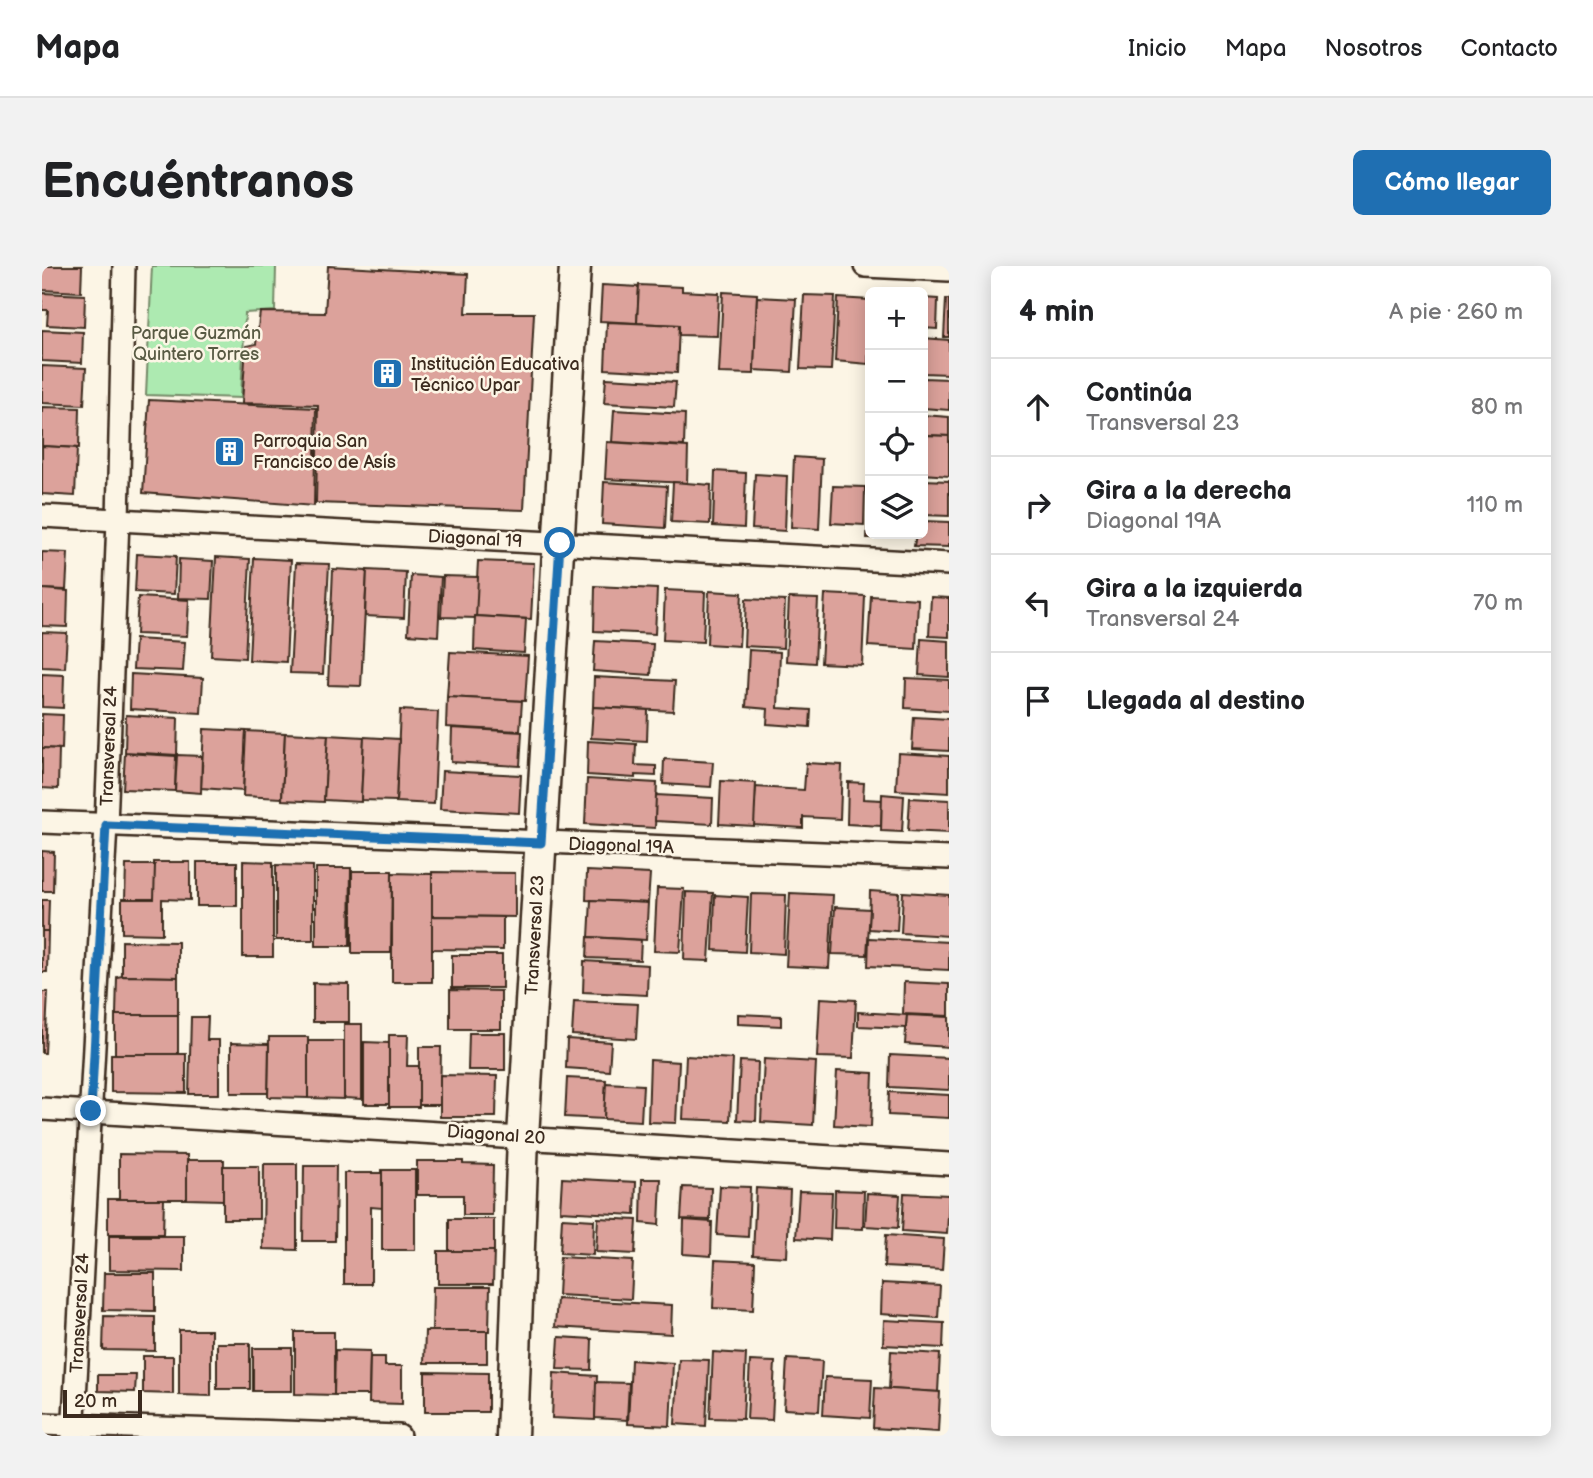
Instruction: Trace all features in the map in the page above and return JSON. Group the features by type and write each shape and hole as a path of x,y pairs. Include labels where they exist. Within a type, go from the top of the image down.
{"street":[{"name":"Transversal 24","path":"73,1431 106,825 118,520 124,266"},
{"name":"Transversal 23","path":"512,1436 523,1137 575,266"},
{"path":"865,266 949,270"},
{"name":"Diagonal 19","path":"42,516 949,564"},
{"name":"Diagonal 19A","path":"42,822 949,858"},
{"name":"Diagonal 20","path":"42,1109 949,1164"},
{"path":"42,1424 73,1431 399,1436"}],"green space":[{"name":"Parque Guzmán Quintero Torres","path":"152,266 276,266 275,311 245,313 241,398 146,395"}],"building":[{"path":"42,266 82,266 81,292 42,290"},
{"name":"Institución Educativa Técnico Upar","path":"328,266 468,274 466,313 534,313 524,510 316,503 318,405 242,403 246,346 256,344 260,312 325,313"},
{"path":"602,285 639,287 637,323 600,321"},
{"path":"639,285 682,287 682,291 719,293 717,336 679,335 679,325 637,323"},
{"path":"723,292 757,294 754,374 719,373"},
{"path":"42,293 85,295 84,327 47,325 48,310 42,310"},
{"path":"804,295 835,296 831,370 800,369"},
{"path":"757,297 796,299 792,372 754,370"},
{"path":"838,298 865,300 865,364 835,361"},
{"path":"928,298 938,299 937,329 928,328"},
{"path":"946,299 949,299 949,337 944,337"},
{"path":"607,322 679,325 677,373 605,369"},
{"path":"42,330 83,332 82,363 42,361"},
{"path":"928,338 949,340 949,374 928,373"},
{"path":"42,366 86,368 84,405 42,403"},
{"path":"606,378 676,382 674,407 604,403"},
{"path":"928,378 949,379 949,410 928,408"},
{"name":"Parroquia San Francisco de Asís","path":"149,400 316,408 314,506 143,493"},
{"path":"42,407 80,408 79,448 42,446"},
{"path":"614,410 685,414 684,446 612,442"},
{"path":"928,415 949,417 949,436 928,435"},
{"path":"928,435 949,436 949,476 928,474"},
{"path":"607,442 688,447 687,483 605,479"},
{"path":"42,446 77,448 75,496 42,494"},
{"path":"794,457 822,459 819,529 791,527"},
{"path":"715,471 746,473 744,528 713,526"},
{"path":"755,474 787,476 785,531 752,529"},
{"path":"928,480 949,481 949,516 928,515"},
{"path":"604,482 667,486 665,528 602,524"},
{"path":"673,482 711,485 710,524 671,522"},
{"path":"833,486 865,487 864,525 831,523"},
{"path":"928,521 949,522 949,547 914,546 915,539 928,539"},
{"path":"42,552 68,553 66,590 42,589"},
{"path":"137,554 176,556 174,594 135,592"},
{"path":"216,557 250,559 245,658 211,656"},
{"path":"254,558 291,560 286,662 249,660"},
{"path":"179,559 213,561 211,599 178,598"},
{"path":"478,561 534,563 531,619 475,616"},
{"path":"296,563 329,564 323,674 290,673"},
{"path":"333,569 367,571 361,686 328,685"},
{"path":"367,570 406,572 404,618 365,616"},
{"path":"411,575 441,577 438,636 408,634"},
{"path":"443,576 478,577 476,618 441,617"},
{"path":"595,586 657,589 655,634 594,631"},
{"path":"42,589 68,591 67,627 42,626"},
{"path":"665,590 705,592 703,642 663,640"},
{"path":"709,591 742,593 739,646 707,644"},
{"path":"825,594 865,596 862,665 821,663"},
{"path":"871,596 918,599 916,649 868,646"},
{"path":"138,597 189,600 187,636 136,634"},
{"path":"931,597 949,598 949,637 929,636"},
{"path":"789,598 818,599 815,663 786,661"},
{"path":"746,599 785,601 783,648 744,646"},
{"path":"475,616 526,619 524,653 474,650"},
{"path":"42,632 67,633 65,668 42,667"},
{"path":"135,639 185,642 183,671 133,669"},
{"path":"921,639 949,641 949,677 919,675"},
{"path":"595,641 653,644 651,675 593,671"},
{"path":"749,650 780,652 778,708 811,710 810,727 767,724 768,709 746,707"},
{"path":"450,652 528,656 525,701 447,697"},
{"path":"42,674 64,675 63,708 42,707"},
{"path":"131,674 203,678 201,713 130,709"},
{"path":"594,677 675,681 673,711 593,707"},
{"path":"906,678 949,680 949,711 905,708"},
{"path":"447,697 522,701 520,731 446,727"},
{"path":"593,707 648,710 647,741 591,738"},
{"path":"400,710 438,712 434,804 396,802"},
{"path":"42,714 63,715 62,749 42,748"},
{"path":"126,715 178,718 177,755 125,752"},
{"path":"914,717 949,719 949,751 912,749"},
{"path":"452,728 522,732 520,766 451,762"},
{"path":"204,729 246,731 243,791 201,788"},
{"path":"246,731 285,733 282,798 243,796"},
{"path":"285,733 328,735 324,802 282,800"},
{"path":"328,735 364,737 361,802 324,800"},
{"path":"364,737 399,739 396,801 361,800"},
{"path":"588,741 636,744 635,765 656,766 656,776 635,775 635,778 587,775"},
{"path":"42,748 59,749 58,789 42,788"},
{"path":"125,753 176,756 175,791 123,789"},
{"path":"898,753 949,756 949,793 896,790"},
{"path":"177,755 202,756 201,793 175,791"},
{"path":"664,759 713,762 711,787 663,784"},
{"path":"806,763 842,765 840,819 803,817 803,828 753,825 756,787 804,790"},
{"path":"442,771 521,775 519,813 440,809"},
{"path":"587,779 657,783 655,828 585,824"},
{"path":"721,781 756,783 754,826 719,824"},
{"path":"848,782 864,783 863,799 882,800 881,826 847,824"},
{"path":"882,794 904,796 902,832 881,831"},
{"path":"656,795 713,798 712,824 655,821"},
{"path":"910,798 949,800 949,833 908,831"},
{"path":"42,851 54,852 53,891 42,891"},
{"path":"243,861 273,862 273,957 243,957"},
{"path":"154,862 190,862 190,900 162,899 162,934 122,933 122,899 154,899"},
{"path":"197,862 237,862 237,906 197,906"},
{"path":"126,865 155,865 154,899 125,899"},
{"path":"276,865 313,866 313,940 276,940"},
{"path":"316,868 351,868 350,946 316,946"},
{"path":"352,871 392,871 391,953 352,953"},
{"path":"587,871 650,874 648,903 586,900"},
{"path":"432,872 515,873 515,917 432,916"},
{"path":"392,873 432,874 432,982 392,982"},
{"path":"657,888 684,889 680,952 654,951"},
{"path":"870,891 899,893 897,931 869,929"},
{"path":"686,892 713,893 709,961 684,960"},
{"path":"903,892 949,895 949,936 901,933"},
{"path":"790,893 833,895 829,968 786,966"},
{"path":"751,894 786,895 784,954 749,952"},
{"path":"715,895 748,897 745,952 713,950"},
{"path":"42,900 49,900 48,931 42,931"},
{"path":"591,900 648,903 646,940 589,937"},
{"path":"835,907 870,909 867,955 832,954"},
{"path":"432,916 503,917 503,950 432,949"},
{"path":"42,931 48,931 47,972 42,972"},
{"path":"588,937 641,940 640,960 587,958"},
{"path":"869,938 949,942 949,970 868,966"},
{"path":"122,941 178,942 178,977 122,976"},
{"path":"452,955 502,955 502,988 452,988"},
{"path":"584,961 648,965 647,995 583,992"},
{"path":"117,977 178,977 178,1015 116,1015"},
{"path":"904,982 949,984 949,1016 903,1014"},
{"path":"313,983 349,984 349,1022 313,1022"},
{"path":"450,990 501,991 501,1029 450,1029"},
{"path":"42,992 48,992 45,1053 42,1053"},
{"path":"820,998 856,1000 853,1058 817,1057"},
{"path":"574,1001 638,1004 636,1039 572,1035"},
{"path":"858,1012 907,1015 906,1028 858,1026"},
{"path":"738,1014 781,1016 781,1026 738,1024"},
{"path":"115,1015 178,1015 178,1054 115,1054"},
{"path":"907,1015 949,1017 949,1047 905,1044"},
{"path":"191,1017 208,1017 207,1040 219,1040 219,1094 189,1094"},
{"path":"344,1024 362,1024 362,1099 344,1098"},
{"path":"469,1033 505,1033 505,1070 468,1070"},
{"path":"389,1035 408,1035 407,1066 419,1066 419,1107 389,1107"},
{"path":"269,1037 308,1037 308,1098 268,1097"},
{"path":"567,1039 611,1042 609,1071 566,1068"},
{"path":"308,1041 344,1041 344,1099 308,1098"},
{"path":"364,1042 389,1043 389,1104 364,1104"},
{"path":"231,1043 269,1044 268,1093 231,1093"},
{"path":"419,1047 441,1047 440,1105 419,1105"},
{"path":"111,1054 186,1054 186,1093 111,1092"},
{"path":"890,1055 949,1058 949,1090 889,1087"},
{"path":"686,1056 733,1059 730,1121 683,1119"},
{"path":"764,1059 816,1062 813,1125 761,1122"},
{"path":"650,1060 679,1062 676,1123 648,1122"},
{"path":"740,1061 758,1062 756,1121 737,1120"},
{"path":"837,1071 873,1073 871,1127 834,1125"},
{"path":"440,1075 497,1076 496,1117 440,1117"},
{"path":"567,1078 606,1080 604,1119 565,1117"},
{"path":"606,1083 643,1085 641,1121 604,1119"},
{"path":"889,1092 949,1095 949,1118 888,1115"},
{"path":"119,1154 187,1155 187,1199 119,1199"},
{"path":"187,1160 224,1160 223,1200 187,1199"},
{"path":"417,1161 463,1161 463,1164 493,1165 492,1215 463,1215 463,1195 417,1195"},
{"path":"264,1164 297,1164 297,1250 263,1249"},
{"path":"223,1166 259,1166 259,1219 223,1219"},
{"path":"304,1166 336,1166 335,1241 303,1241"},
{"path":"382,1170 415,1170 415,1250 382,1250"},
{"path":"344,1173 382,1173 382,1208 371,1207 371,1284 344,1284"},
{"path":"562,1178 636,1182 635,1215 560,1211"},
{"path":"642,1179 661,1179 659,1225 641,1223"},
{"path":"720,1186 750,1187 748,1237 717,1235"},
{"path":"683,1187 711,1188 710,1220 681,1219"},
{"path":"756,1188 790,1190 787,1257 753,1255"},
{"path":"835,1190 864,1191 863,1229 834,1228"},
{"path":"799,1191 832,1192 830,1240 796,1238"},
{"path":"867,1193 900,1195 898,1228 865,1226"},
{"path":"904,1193 949,1195 947,1234 902,1231"},
{"path":"108,1199 164,1199 163,1234 108,1234"},
{"path":"562,1218 594,1220 593,1255 560,1253"},
{"path":"598,1218 637,1220 635,1254 596,1252"},
{"path":"449,1219 494,1219 494,1251 449,1251"},
{"path":"684,1220 712,1222 711,1256 683,1254"},
{"path":"886,1235 944,1239 942,1270 884,1267"},
{"path":"109,1236 184,1236 184,1271 109,1270"},
{"path":"438,1251 494,1251 493,1284 438,1284"},
{"path":"560,1257 633,1261 631,1299 558,1295"},
{"path":"715,1260 755,1262 753,1310 713,1308"},
{"path":"104,1273 155,1273 155,1311 103,1310"},
{"path":"882,1283 940,1286 938,1318 881,1314"},
{"path":"433,1287 490,1287 489,1331 432,1331"},
{"path":"557,1299 672,1305 671,1334 555,1327"},
{"path":"104,1316 155,1317 155,1351 103,1350"},
{"path":"884,1320 944,1323 943,1348 883,1345"},
{"path":"179,1330 211,1330 211,1396 179,1395"},
{"path":"425,1331 487,1331 487,1363 424,1363"},
{"path":"295,1332 334,1332 334,1395 295,1394"},
{"path":"559,1337 592,1339 591,1370 557,1369"},
{"path":"217,1343 250,1343 250,1389 217,1389"},
{"path":"253,1348 292,1348 292,1391 253,1391"},
{"path":"335,1350 370,1351 369,1395 334,1395"},
{"path":"891,1351 940,1354 938,1392 889,1389"},
{"path":"713,1352 746,1354 743,1419 710,1418"},
{"path":"143,1356 173,1356 173,1394 143,1393"},
{"path":"370,1357 385,1357 385,1366 402,1366 402,1404 369,1403"},
{"path":"679,1359 709,1360 706,1426 675,1424"},
{"path":"787,1359 822,1361 819,1411 784,1409"},
{"path":"631,1360 673,1363 670,1426 628,1424"},
{"path":"750,1361 775,1362 772,1420 747,1419"},
{"path":"425,1372 488,1373 488,1412 425,1412"},
{"path":"554,1373 597,1376 595,1420 552,1418"},
{"path":"98,1375 136,1375 135,1392 98,1391"},
{"path":"825,1377 872,1379 870,1418 823,1415"},
{"path":"596,1382 629,1383 627,1420 595,1418"},
{"path":"875,1388 940,1392 938,1432 873,1428"}],"place":[{"name":"Institución Educativa Técnico Upar","path":"388,374"},
{"name":"Parroquia San Francisco de Asís","path":"230,451"}],"route":[{"path":"91,1111 106,825 541,843 560,543"}]}
